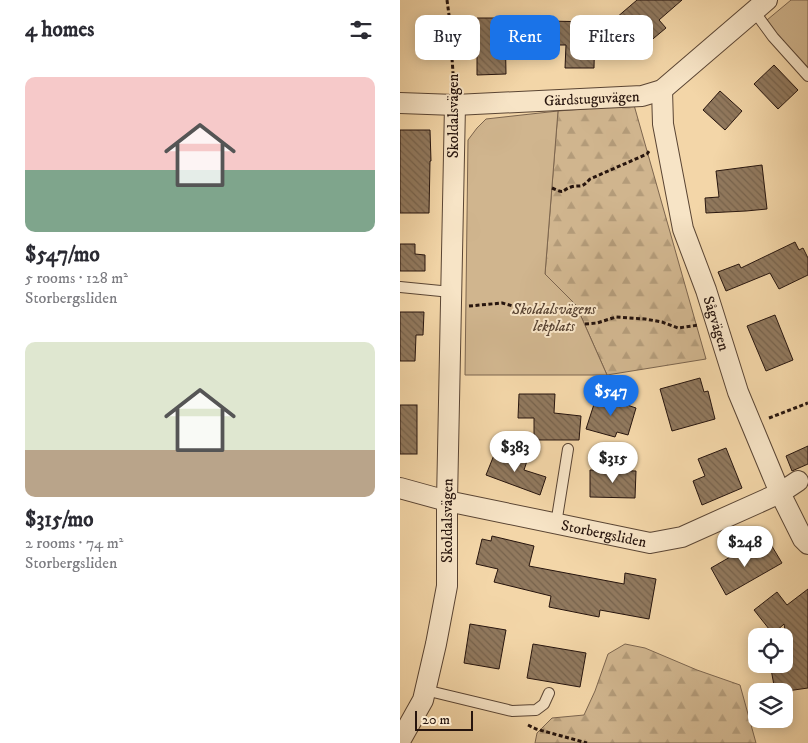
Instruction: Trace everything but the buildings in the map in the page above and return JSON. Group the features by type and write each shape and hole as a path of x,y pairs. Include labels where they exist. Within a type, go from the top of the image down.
{"street":[{"name":"Gärdstuguvägen","path":"400,103 455,105 642,96 662,90 761,6"},
{"name":"Sågvägen","path":"662,90 664,127 683,229 706,290 738,392 780,493 803,539 808,544"},
{"name":"Skoldalsvägen","path":"400,741 423,700 447,586 455,105"},
{"name":"Storbergsliden","path":"400,488 556,524 650,543 682,537 780,493 798,480"}],"lane":[{"name":"Gärdstuguvägen","path":"761,6 773,37 808,76"},
{"path":"400,287 451,299"},
{"path":"556,524 568,449"},
{"path":"425,690 512,712 536,710 544,704 549,693"}],"path":[{"name":"Skoldalsvägen","path":"447,0 452,45 455,105"},
{"path":"552,188 565,192 570,187 580,187 590,179 647,154 664,127"},
{"path":"451,299 472,306 502,302 524,309"},
{"path":"585,324 616,317 654,320 678,328 693,326"},
{"path":"752,425 808,403"}],"green space":[{"path":"791,0 808,0 808,67 778,36 767,20"},
{"path":"634,105 706,359 607,375 576,305 545,274 558,111"},
{"name":"Skoldalsvägens lekplats","path":"558,111 545,274 576,305 607,375 465,375 468,140 486,119"},
{"path":"625,644 645,648 697,670 740,685 748,714 748,728 752,728 756,743 535,743 537,733 552,718 584,715 608,654"}]}
